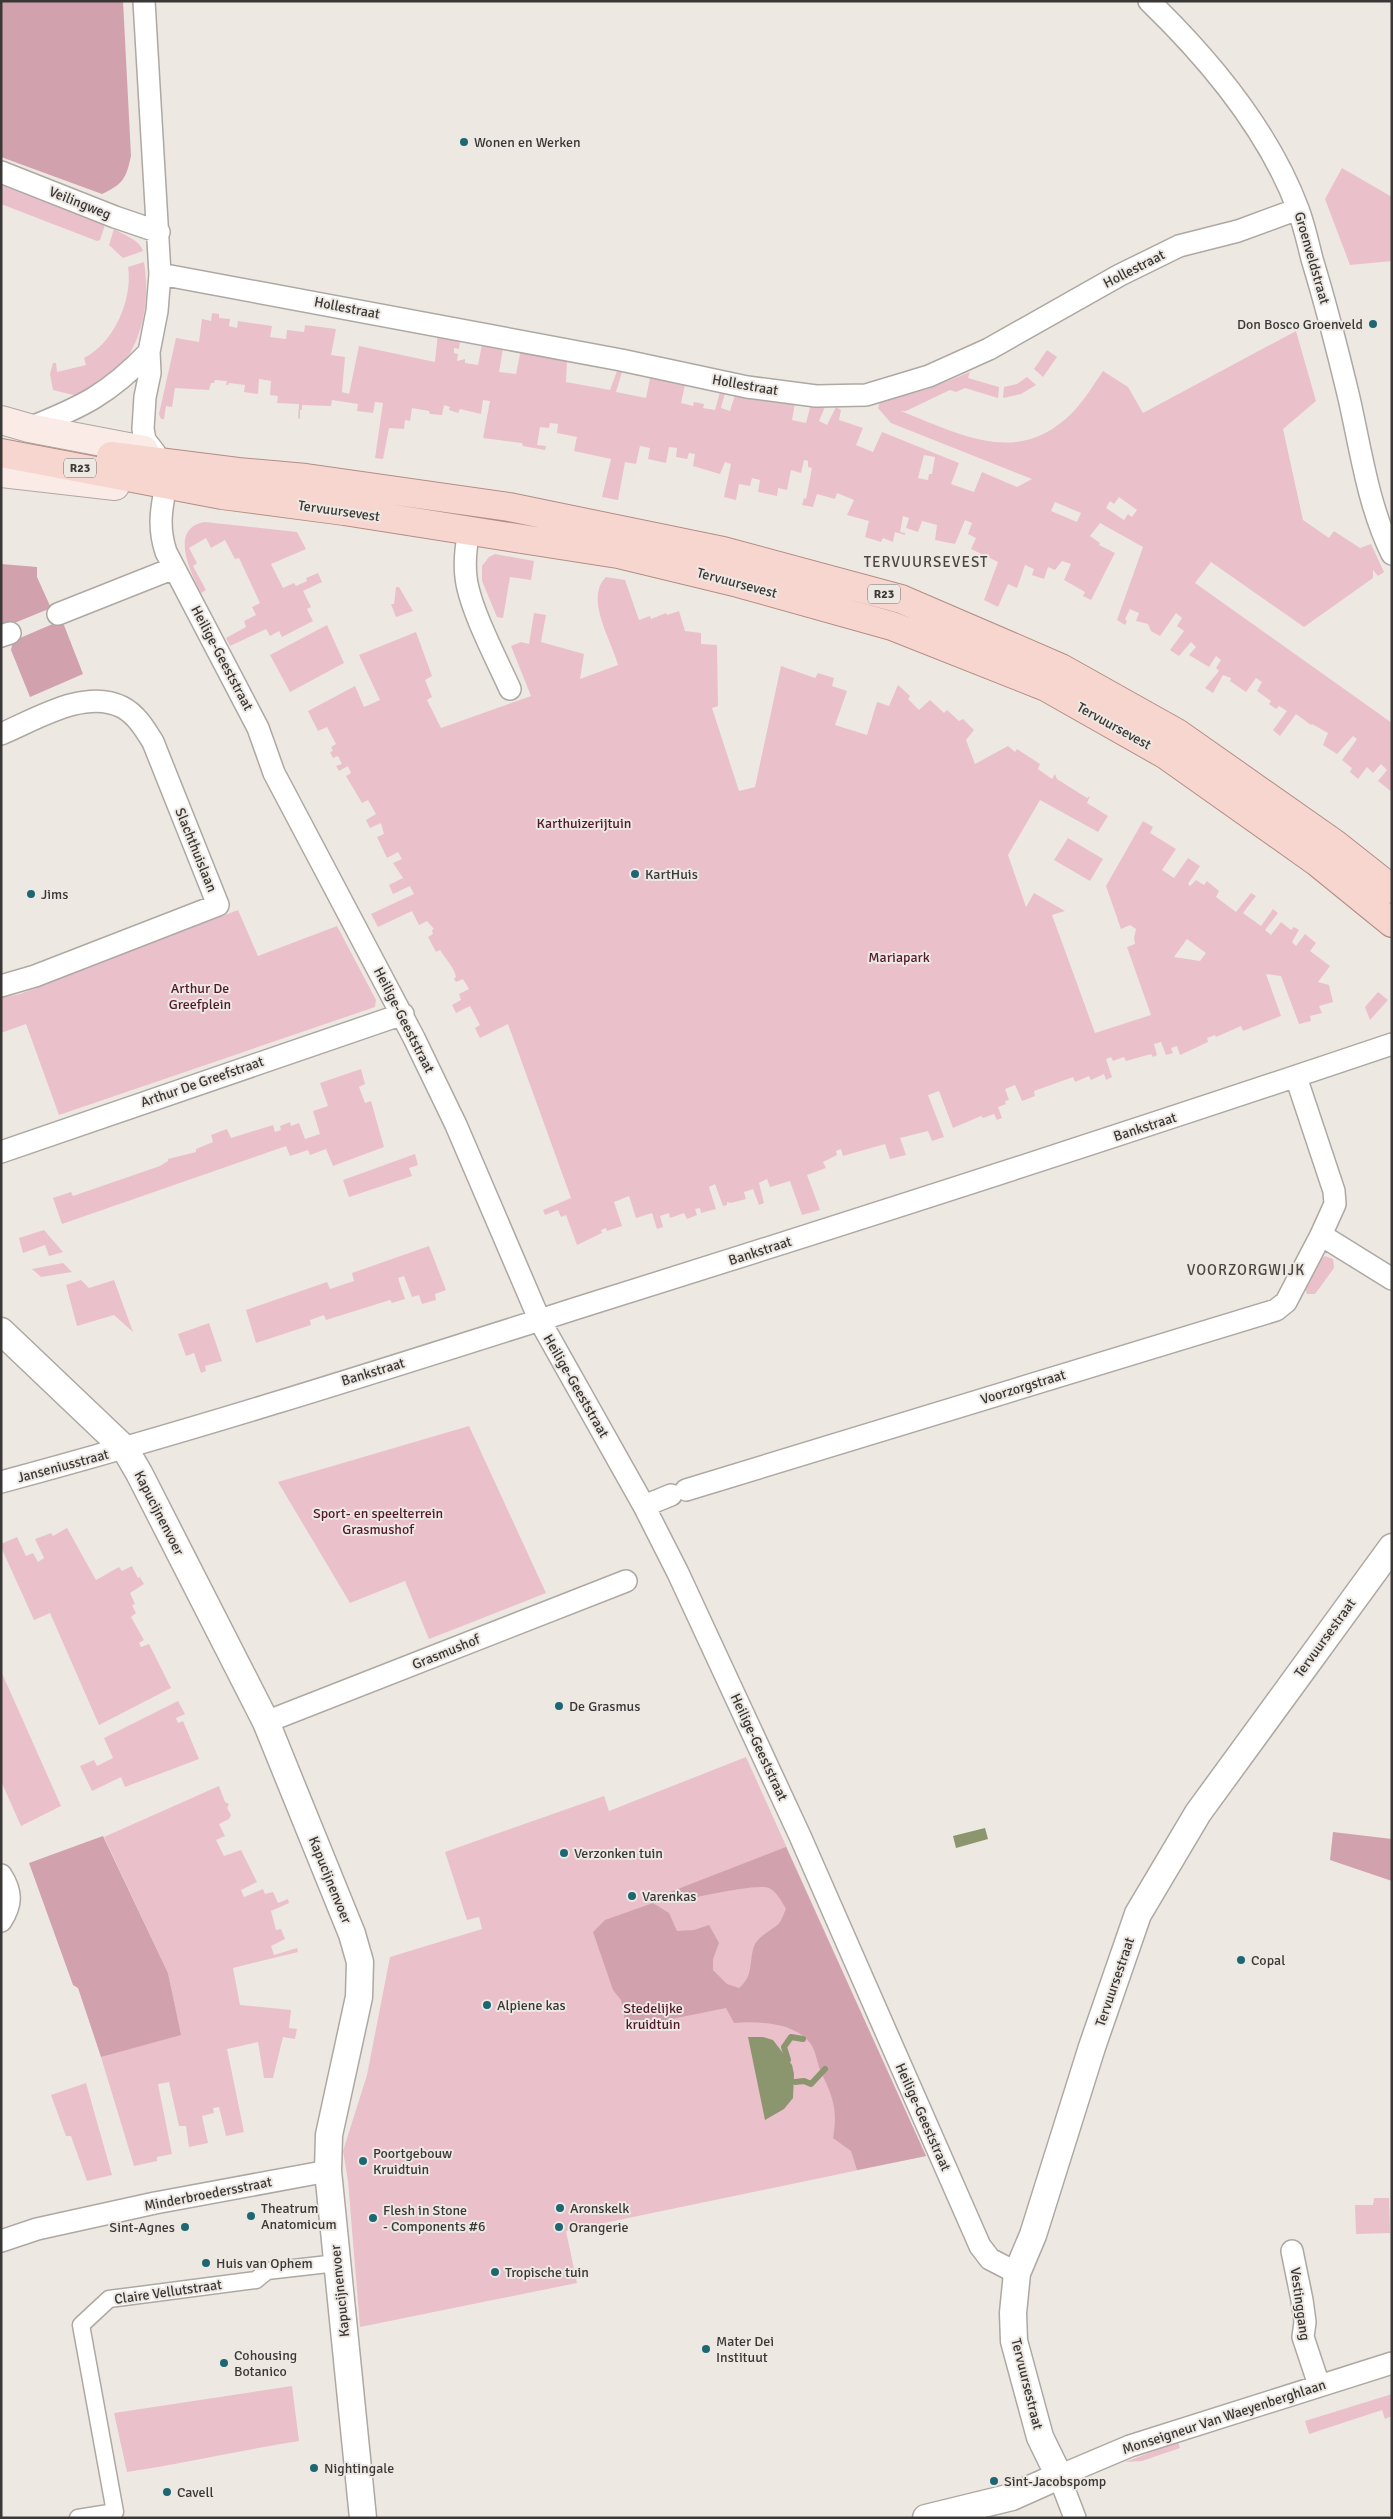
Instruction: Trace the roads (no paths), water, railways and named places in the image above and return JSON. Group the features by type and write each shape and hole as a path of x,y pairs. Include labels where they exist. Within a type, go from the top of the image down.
{"main road":[{"name":"Tervuursevest","path":"1,420 29,428 156,452 222,461 238,472"},
{"name":"Tervuursevest","path":"1,439 103,455 238,472 306,478 509,507 722,551 901,598 1061,668 1176,733 1335,844 1392,889"},
{"name":"R23","path":"1,453 131,476 162,485"},
{"name":"Tervuursevest","path":"1,473 128,487 162,485 601,550 738,583 892,626 1046,687 1174,760 1317,862 1392,923"}],"street":[{"path":"144,1 160,274 157,311 149,352 150,373 145,397 143,433 148,445 156,452"},
{"name":"Groenveldstraat","path":"1149,1 1190,41 1240,106 1268,149 1298,209 1332,327 1372,508 1392,554"},
{"name":"Veilingweg","path":"1,172 159,232"},
{"name":"Hollestraat","path":"160,274 621,360 747,387 816,396 866,395 929,376 989,349 1120,275 1179,246 1238,231 1298,209"},
{"path":"29,428 72,411 95,398 130,372 149,352"},
{"name":"Heilige-Geeststraat","path":"162,485 161,537 174,568 258,728 274,773 402,1014 456,1125 540,1321 644,1506 678,1573 789,1813 980,2246 990,2259 1018,2273"},
{"path":"469,531 466,551 466,579 473,604 510,689"},
{"path":"58,614 174,568"},
{"name":"Slachthuislaan","path":"1,734 64,708 86,702 107,702 123,708 139,722 153,742 218,905 35,976 1,986"},
{"name":"Arthur De Greefstraat","path":"1,1152 402,1014"},
{"name":"Bankstraat","path":"125,1449 540,1321 1030,1165 1392,1044"},
{"name":"Voorzorgstraat","path":"644,1506 678,1492 1276,1310 1286,1302 1335,1204 1334,1192 1296,1077"},
{"path":"1321,1235 1392,1279"},
{"name":"Kapucijnenvoer","path":"1,1331 125,1449 266,1722 352,1934 360,1962 359,1997 330,2135 328,2171 363,2518"},
{"name":"Janseniusstraat","path":"1,1482 125,1449"},
{"name":"Tervuursestraat","path":"1058,2476 1040,2437 1014,2341 1013,2313 1018,2273 1034,2235 1092,2047 1138,1914 1198,1813 1392,1547"},
{"name":"Grasmushof","path":"266,1722 626,1581"},
{"path":"1,1874 10,1892 9,1909 1,1921"},
{"name":"Minderbroedersstraat","path":"1,2241 37,2229 155,2203 328,2171"},
{"name":"Vestinggang","path":"1292,2251 1302,2300 1303,2337 1319,2385"},
{"name":"Claire Vellutstraat","path":"78,2518 115,2512 81,2325 109,2299 256,2280 267,2271 337,2263"},
{"name":"Monseigneur Van Waeyenberghlaan","path":"1058,2476 1130,2446 1392,2363"},
{"path":"926,2518 1012,2497 1058,2476 1075,2518"}],"waterway":[{"path":"788,2060 784,2047 791,2037 803,2039"},
{"path":"795,2082 804,2081 811,2084 825,2069"}],"place":[{"name":"Wonen en Werken","path":"464,142"},
{"name":"Don Bosco Groenveld","path":"1373,324"},
{"name":"KartHuis","path":"635,874"},
{"name":"Jims","path":"31,894"},
{"name":"De Grasmus","path":"559,1706"},
{"name":"Verzonken tuin","path":"564,1853"},
{"name":"Varenkas","path":"632,1896"},
{"name":"Copal","path":"1241,1960"},
{"name":"Alpiene kas","path":"487,2005"},
{"name":"Poortgebouw Kruidtuin","path":"363,2161"},
{"name":"Aronskelk","path":"560,2208"},
{"name":"Theatrum Anatomicum","path":"251,2216"},
{"name":"Flesh in Stone - Components #6","path":"373,2218"},
{"name":"Sint-Agnes","path":"185,2227"},
{"name":"Orangerie","path":"559,2227"},
{"name":"Huis van Ophem","path":"206,2263"},
{"name":"Tropische tuin","path":"495,2272"},
{"name":"Mater Dei Instituut","path":"706,2349"},
{"name":"Cohousing Botanico","path":"224,2363"},
{"name":"Nightingale","path":"314,2468"},
{"name":"Sint-Jacobspomp","path":"994,2481"},
{"name":"Cavell","path":"167,2492"}],"district":[{"name":"TERVUURSEVEST","path":"926,562"},
{"name":"VOORZORGWIJK","path":"1246,1270"}],"park label":[{"name":"Karthuizerijtuin","path":"584,823"},
{"name":"Mariapark","path":"899,957"},
{"name":"Arthur De Greefplein","path":"200,996"},
{"name":"Sport- en speelterrein Grasmushof","path":"378,1522"},
{"name":"Stedelijke kruidtuin","path":"653,2016"}]}
